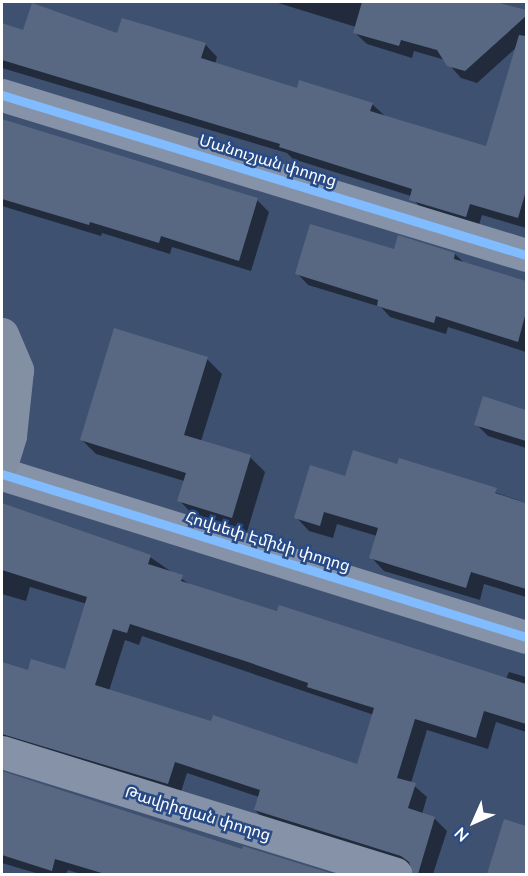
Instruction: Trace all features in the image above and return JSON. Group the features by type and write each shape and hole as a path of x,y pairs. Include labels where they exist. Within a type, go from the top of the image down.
{"main road":[{"path":"2,334 17,370 10,436 2,463"}],"street":[{"name":"Մանուշյան փողոց","path":"2,95 526,255"},
{"name":"Հովսեփ Էմինի փողոց","path":"2,474 526,637"},
{"name":"Թավրիզյան փողոց","path":"2,752 395,874"}],"building":[{"path":"362,2 496,2 526,10 526,16 465,71 447,66 437,50 401,40 399,46 353,33"},
{"path":"32,3 117,33 122,18 206,43 201,58 297,88 299,80 373,103 370,111 486,146 519,35 526,36 526,191 518,218 470,204 466,217 409,200 412,189 279,147 280,144 2,60 2,23 23,30"},
{"path":"2,119 258,198 239,261 161,236 159,243 2,199"},
{"path":"310,224 394,249 398,235 455,253 454,259 526,281 526,312 518,342 436,316 434,323 377,306 378,300 295,274"},
{"path":"114,328 208,357 184,435 251,455 232,518 177,501 186,473 80,440"},
{"path":"483,396 526,410 526,441 474,425"},
{"path":"353,450 397,464 399,458 497,488 495,493 526,503 526,589 471,572 466,588 369,558 378,528 324,512 320,526 294,518 310,465 345,476"},
{"path":"2,503 151,555 148,564 183,575 181,581 277,611 279,605 526,684 526,724 484,711 476,738 415,719 397,778 416,783 408,808 435,817 418,874 413,874 409,862 401,856 254,810 260,790 175,762 168,784 2,734 2,662 28,670 31,659 65,669 87,597 2,570","holes":["130,624 308,683 307,687 374,708 357,764 213,715 211,721 95,685 113,629 127,633"]},
{"path":"2,771 242,849 243,846 333,874 105,874 55,859 52,871 2,855"},
{"path":"504,819 526,826 526,874 487,874"}],"cycle path":[{"path":"2,95 526,255"},
{"path":"2,474 526,637"}]}
